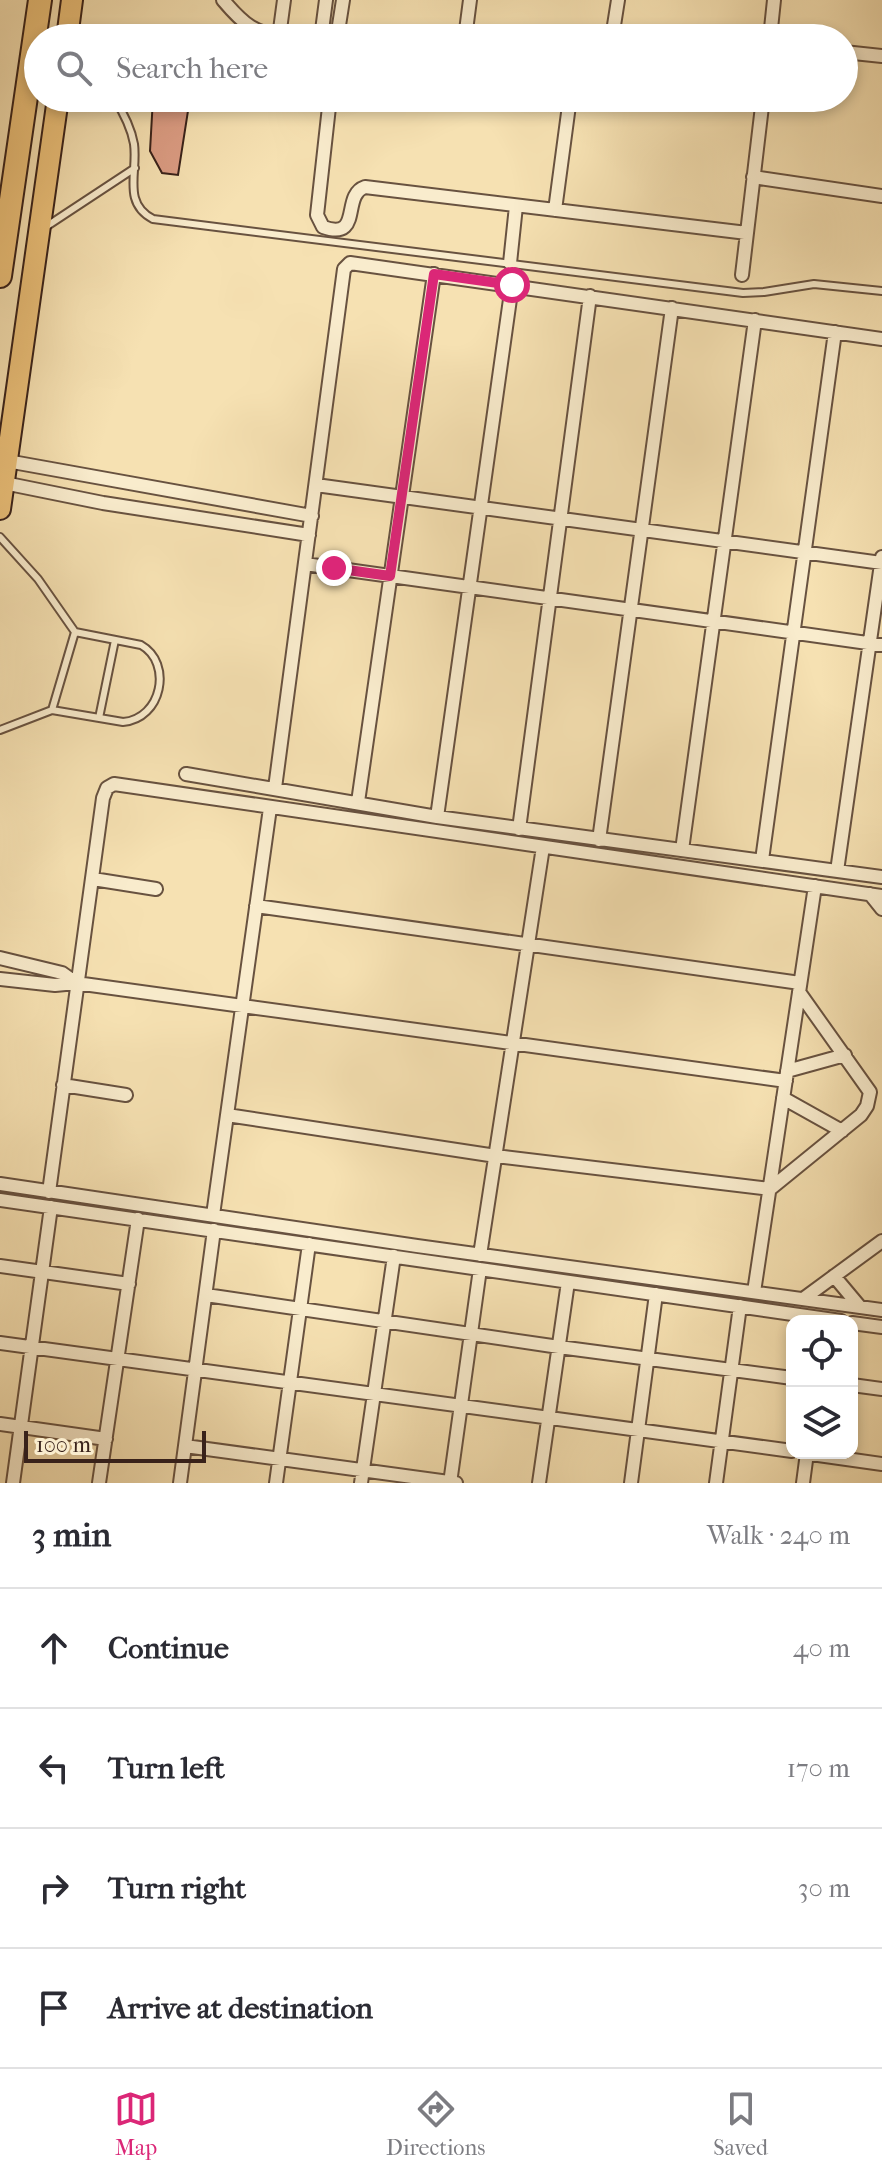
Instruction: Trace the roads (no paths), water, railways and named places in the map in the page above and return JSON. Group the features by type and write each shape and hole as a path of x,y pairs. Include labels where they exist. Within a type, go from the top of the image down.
{"highway":[{"path":"37,24 40,0"},
{"path":"0,276 24,110"}],"main road":[{"path":"70,24 72,0"},
{"path":"0,509 56,112"}],"street":[{"path":"223,0 245,24"},
{"path":"283,24 284,0"},
{"path":"323,24 326,0"},
{"path":"339,24 343,0"},
{"path":"467,24 470,0"},
{"path":"614,24 618,0"},
{"path":"771,24 774,0"},
{"path":"858,53 882,56"},
{"path":"328,112 317,209 319,222 331,230 345,226 351,219 354,195 365,187 747,233"},
{"path":"555,210 568,112"},
{"path":"742,275 761,112"},
{"path":"753,177 882,196"},
{"path":"510,263 516,206"},
{"path":"275,788 346,266 355,261 882,339"},
{"path":"358,802 434,274"},
{"path":"437,817 512,285"},
{"path":"519,829 590,296"},
{"path":"599,840 672,308"},
{"path":"682,850 755,320"},
{"path":"762,860 835,332"},
{"path":"7,461 312,516"},
{"path":"86,499 88,476"},
{"path":"4,483 309,535"},
{"path":"316,485 882,563"},
{"path":"155,510 158,488"},
{"path":"286,531 288,512"},
{"path":"837,871 876,644 882,557"},
{"path":"305,564 876,644"},
{"path":"186,774 437,817 882,877"},
{"path":"49,1192 103,798 107,788 114,784 876,895 882,909"},
{"path":"213,1215 270,808"},
{"path":"480,1255 543,847"},
{"path":"93,879 156,889"},
{"path":"754,1292 815,886"},
{"path":"227,1115 496,1156 770,1189 861,1115 876,1091 845,1055 799,988 528,944 256,906"},
{"path":"0,958 62,973 76,983"},
{"path":"24,981 26,966"},
{"path":"0,979 55,985 76,983 512,1044 786,1076 845,1055"},
{"path":"63,1085 126,1095"},
{"path":"783,1098 842,1131"},
{"path":"866,1107 882,1109"},
{"path":"0,1184 480,1255 882,1310"},
{"path":"0,1200 795,1315"},
{"path":"13,1483 51,1207"},
{"path":"99,1483 138,1219"},
{"path":"180,1483 214,1230"},
{"path":"803,1299 882,1241"},
{"path":"276,1483 309,1244"},
{"path":"362,1477 394,1256"},
{"path":"0,1266 129,1284"},
{"path":"185,1446 280,1460 362,1477 452,1483 480,1269"},
{"path":"834,1276 860,1307"},
{"path":"539,1483 568,1282"},
{"path":"631,1483 656,1294"},
{"path":"206,1295 786,1377"},
{"path":"716,1483 740,1306"},
{"path":"858,1324 882,1327"},
{"path":"0,1343 786,1450"},
{"path":"858,1386 882,1389"},
{"path":"0,1424 106,1439"},
{"path":"803,1483 805,1459"},
{"path":"847,1459 882,1464"}],"lane":[{"path":"122,112 130,127 135,154 132,195 137,207 153,219 743,293 814,284 882,291"},
{"path":"40,231 135,168"},
{"path":"0,537 38,579 75,632 149,649 160,683 153,708 134,721 123,722 52,710 0,730"},
{"path":"52,710 75,632"},
{"path":"99,718 115,640"}]}
